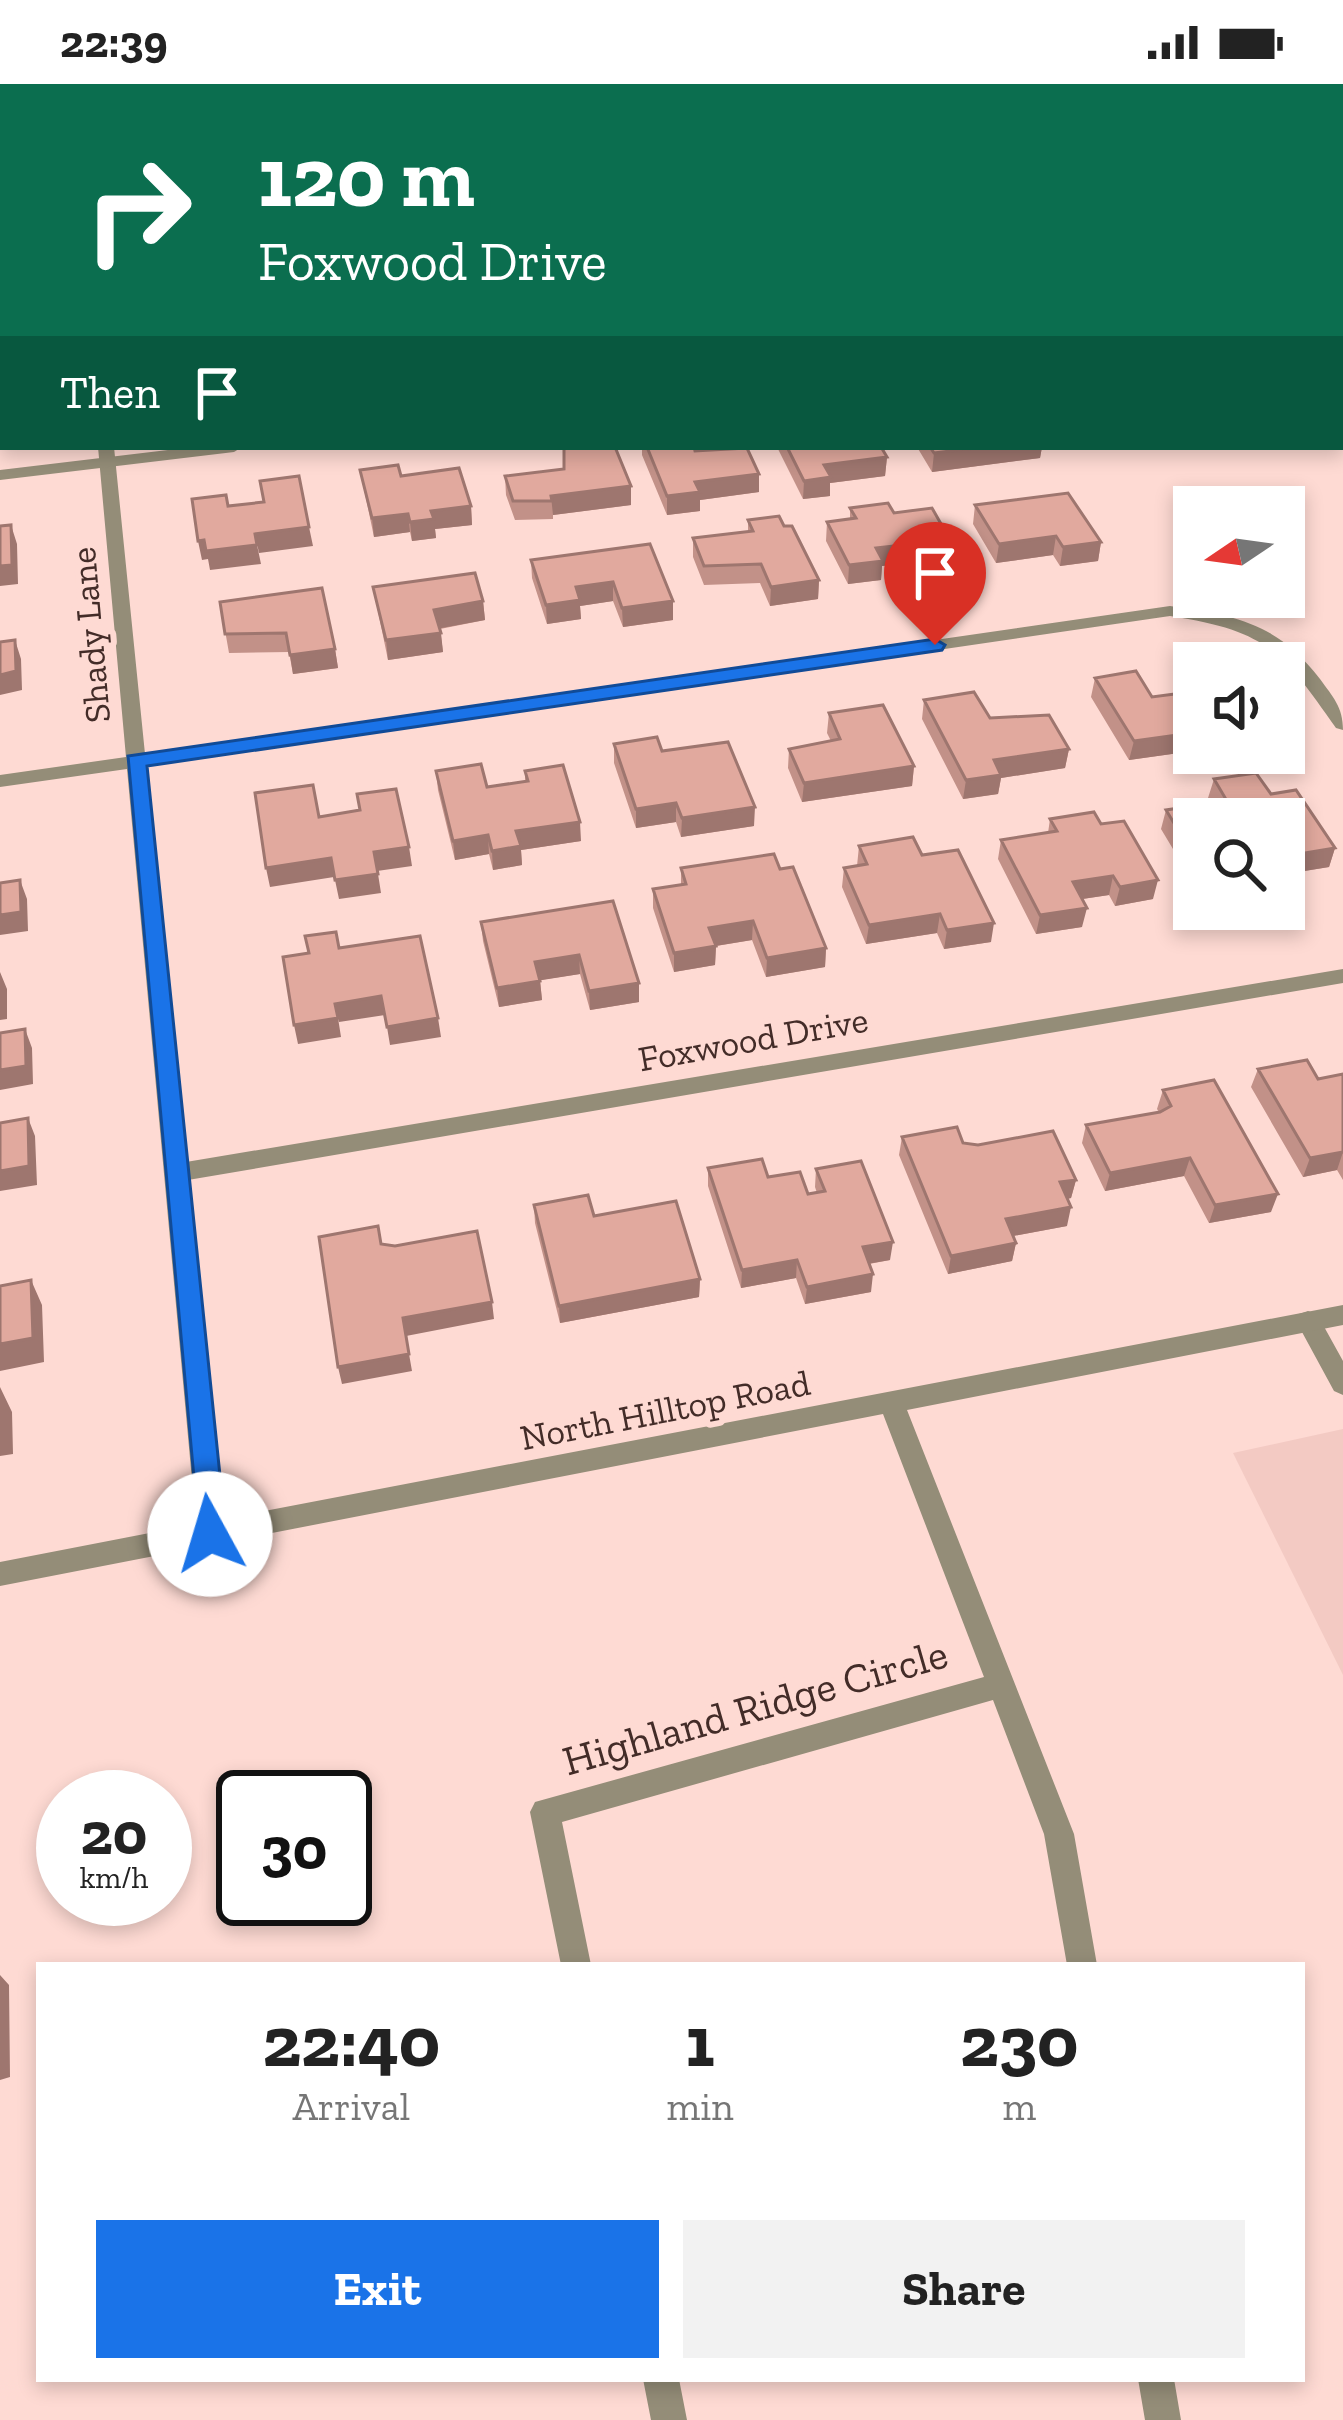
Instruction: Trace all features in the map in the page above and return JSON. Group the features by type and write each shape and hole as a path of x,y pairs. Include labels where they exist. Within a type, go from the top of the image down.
{"street":[{"path":"0,475 107,454 180,450"},
{"name":"Shady Lane","path":"107,454 210,1534"},
{"path":"0,781 1170,611 1237,620 1286,644 1343,724"},
{"name":"Foxwood Drive","path":"174,1173 1343,976"},
{"name":"North Hilltop Road","path":"0,1574 1343,1315"},
{"path":"1308,1322 1343,1384"},
{"name":"Highland Ridge Circle","path":"891,1402 1059,1834 1081,1962"},
{"name":"Highland Ridge Circle","path":"575,1962 545,1812 1000,1685"},
{"path":"662,2382 669,2420"},
{"path":"1157,2382 1163,2420"}],"shaded area":[{"path":"1343,1429 1343,1675 1233,1453"}],"building":[{"path":"564,450 616,450 631,486 551,496 552,501 513,501 505,476 564,469"},
{"path":"648,450 748,450 759,474 695,482 700,492 667,496"},
{"path":"788,450 883,450 887,457 824,465 831,477 804,481"},
{"path":"398,465 401,476 459,468 471,506 431,511 434,519 410,522 408,514 372,518 360,470"},
{"path":"299,476 309,527 255,534 257,545 206,551 204,540 198,541 192,499 226,495 228,506 264,502 260,481"},
{"path":"1068,493 1101,542 1063,547 1056,536 999,544 975,505"},
{"path":"888,503 894,513 932,508 962,561 923,566 911,544 876,548 883,561 849,565 827,522 856,518 850,508"},
{"path":"779,516 784,526 792,526 819,580 771,587 761,564 704,566 693,538 753,531 748,520"},
{"path":"11,525 12,565 0,566 0,526"},
{"path":"650,544 673,601 622,608 613,582 576,587 580,600 546,605 531,560"},
{"path":"475,573 483,601 434,610 441,633 386,640 373,587"},
{"path":"322,588 335,649 290,655 286,633 225,634 220,602"},
{"path":"15,640 16,671 0,675 0,642"},
{"path":"1136,671 1152,697 1173,694 1173,736 1134,741 1095,678"},
{"path":"974,692 990,718 1049,715 1069,749 994,760 1001,775 966,780 924,700"},
{"path":"883,705 914,766 804,783 789,749 840,739 829,713"},
{"path":"657,737 662,751 728,742 755,807 682,818 676,803 636,809 614,744"},
{"path":"481,764 487,787 528,781 525,771 563,765 580,822 516,831 521,846 492,851 488,835 453,841 436,771"},
{"path":"1257,774 1271,794 1296,790 1301,798 1225,798 1214,779"},
{"path":"313,785 319,817 360,810 357,794 396,789 409,847 374,852 378,874 335,880 331,858 266,868 255,793"},
{"path":"1305,803 1335,848 1305,853"},
{"path":"1094,812 1101,824 1124,821 1158,880 1120,887 1113,876 1073,882 1087,908 1040,915 1001,840 1057,831 1050,819"},
{"path":"913,837 922,855 958,850 994,923 947,930 940,914 869,925 844,868 867,864 859,846"},
{"path":"774,854 780,869 793,867 826,948 767,958 753,921 709,928 716,946 674,953 653,889 686,884 681,868"},
{"path":"20,880 21,912 0,915 0,883"},
{"path":"613,901 639,983 589,991 579,955 535,962 540,981 497,988 481,922"},
{"path":"336,932 339,948 420,936 438,1018 387,1027 381,996 335,1004 338,1018 294,1025 283,957 309,953 305,936"},
{"path":"25,1029 26,1066 0,1070 0,1033"},
{"path":"1307,1060 1318,1079 1343,1074 1343,1152 1310,1158 1258,1069"},
{"path":"1214,1080 1278,1194 1215,1205 1190,1158 1110,1173 1086,1125 1160,1112 1171,1106 1163,1090"},
{"path":"28,1118 29,1166 0,1171 0,1123"},
{"path":"957,1127 963,1143 978,1145 1053,1131 1076,1180 1060,1182 1071,1207 1006,1219 1016,1243 951,1256 902,1137"},
{"path":"762,1159 768,1177 800,1172 808,1194 825,1191 816,1169 861,1161 893,1242 863,1247 873,1274 807,1287 797,1260 742,1270 708,1168"},
{"path":"588,1195 594,1216 676,1201 700,1279 559,1306 534,1205"},
{"path":"378,1226 381,1244 395,1246 477,1231 492,1302 403,1318 409,1354 338,1367 319,1237"},
{"path":"31,1280 33,1338 0,1344 0,1286"}],"route":[{"path":"210,1534 135,761 935,645"}]}
